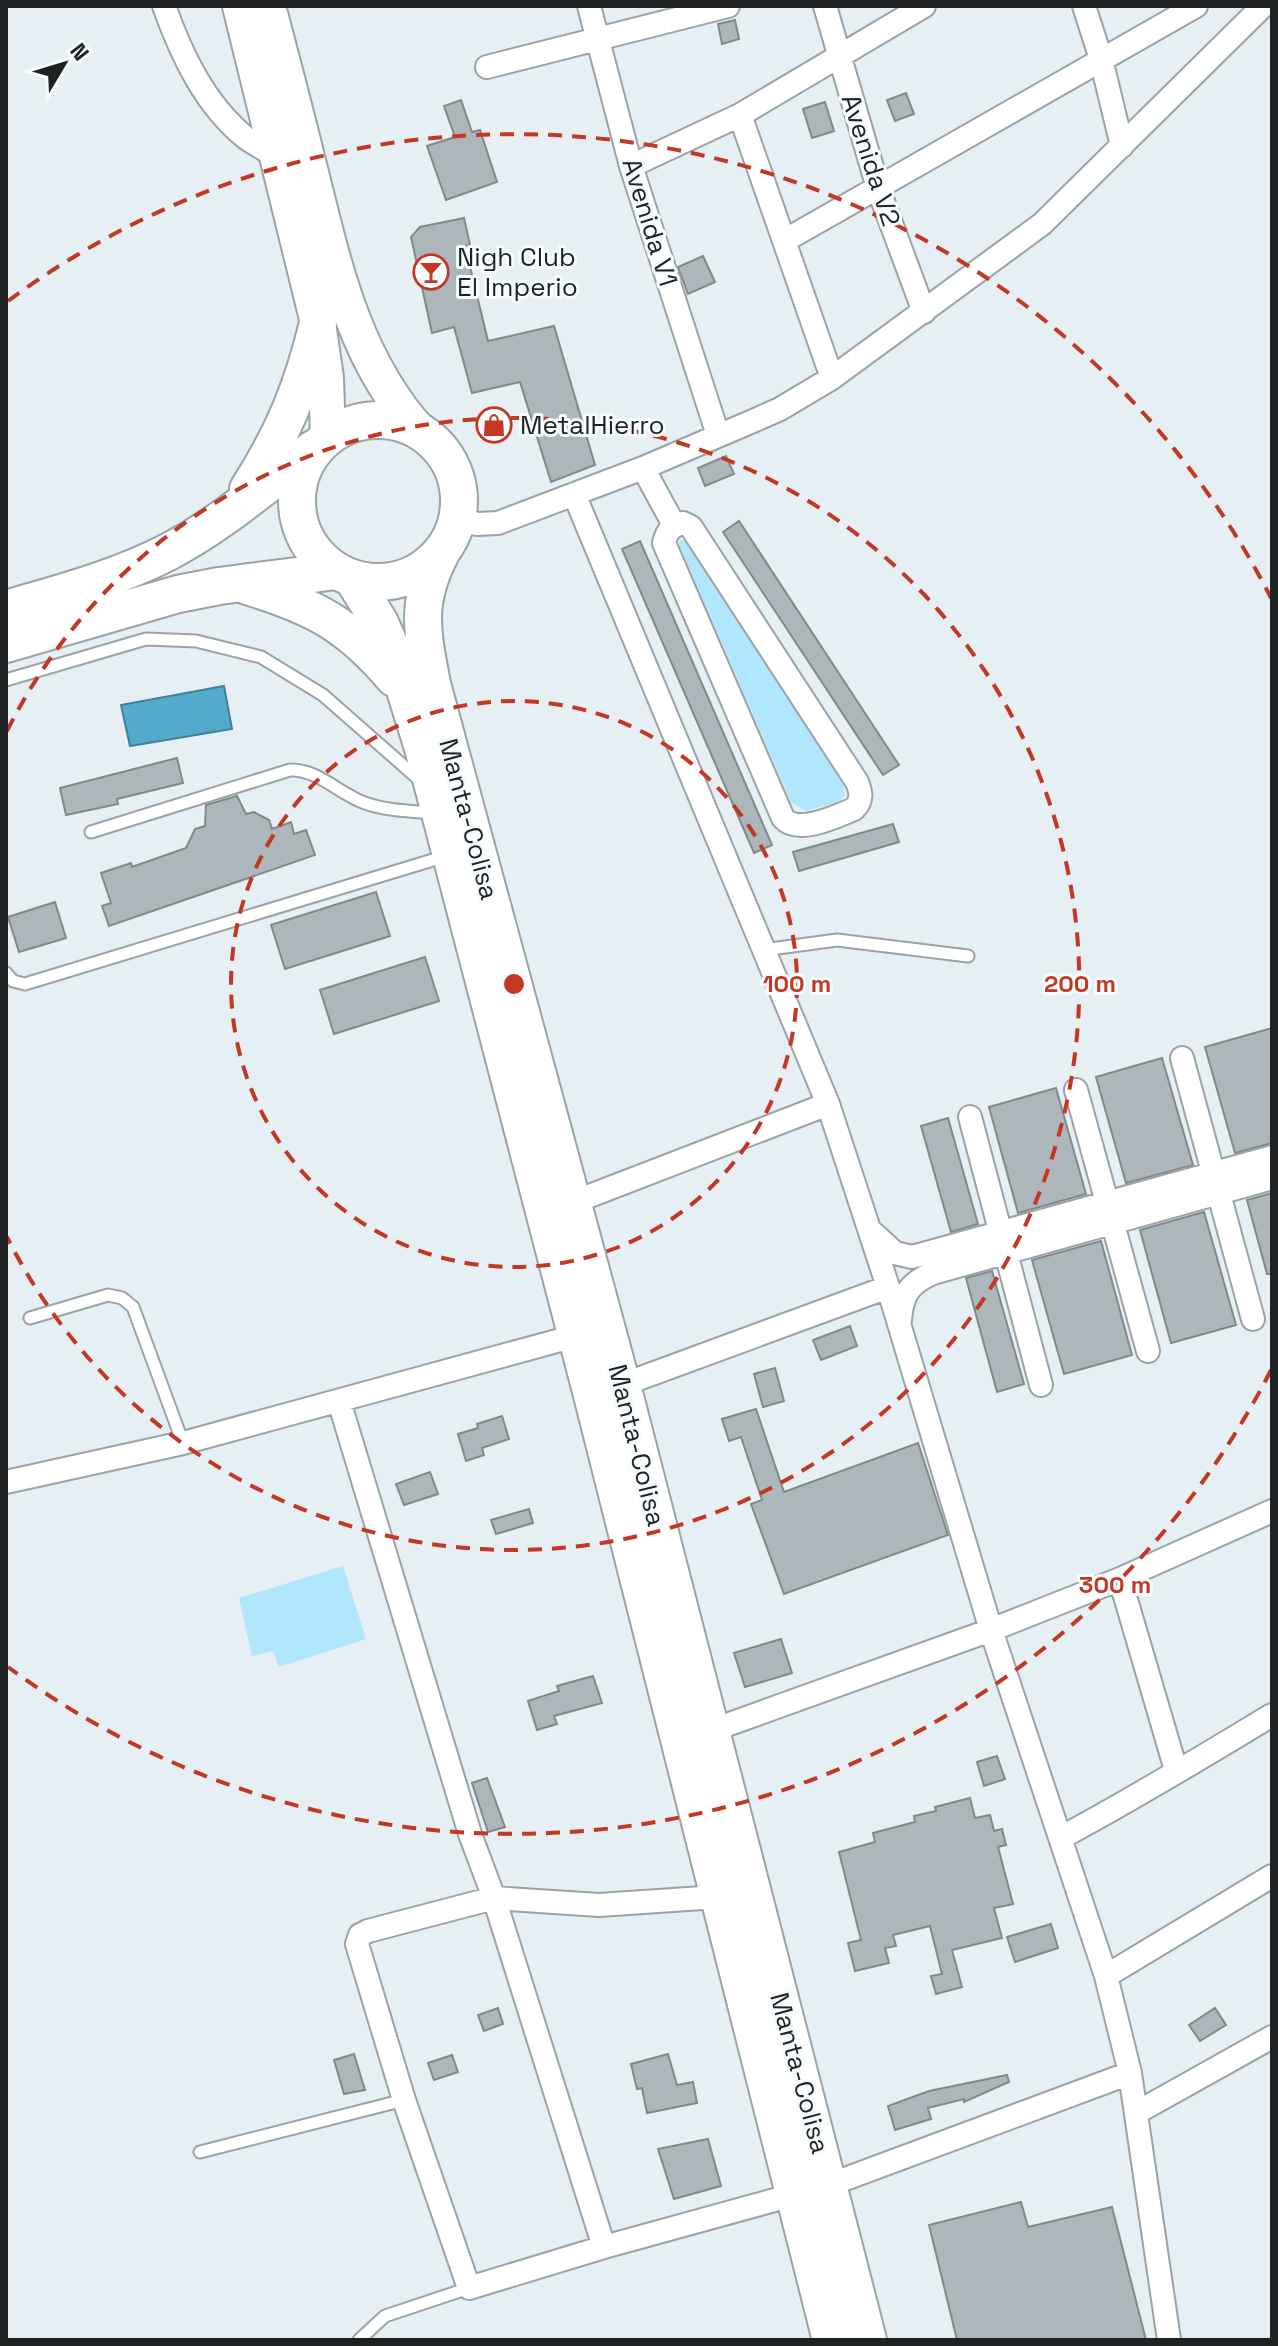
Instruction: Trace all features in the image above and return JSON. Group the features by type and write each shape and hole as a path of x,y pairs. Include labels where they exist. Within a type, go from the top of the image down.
{"highway":[{"path":"236,507 284,426 303,380 318,323"},
{"path":"6,609 120,572 167,553 202,532 322,441 349,425 373,420 397,422 420,432 436,444 448,460 456,479 458,519 451,537 441,553 423,570 401,580 377,583 344,575 238,583 178,594 6,644"},
{"path":"322,441 304,466 297,489 297,513 304,536 318,556 344,575"},
{"name":"Manta-Colisa","path":"441,553 428,578 424,600 422,632 432,684 559,1208 607,1390 710,1731 794,2194 831,2340"},
{"name":"Manta-Colisa","path":"344,575 385,633 406,691 450,855 559,1208 575,1336 607,1390 717,1897 755,1972 829,2185 868,2340"},
{"path":"238,583 327,616 367,647 406,691"}],"main road":[{"path":"240,6 318,323 326,378 322,441"},
{"path":"268,6 330,249 352,320 388,393 420,432"}],"street":[{"path":"164,6 190,67 214,105 246,138 278,158"},
{"name":"Avenida V1","path":"589,6 631,166 718,435"},
{"path":"487,67 728,6"},
{"name":"Avenida V2","path":"825,6 878,188 924,312"},
{"path":"631,166 740,115 924,6"},
{"path":"1084,6 1101,59 1122,146"},
{"path":"784,241 1196,6"},
{"path":"458,519 477,524 498,523 643,468 780,409 832,378 1042,224 1263,6"},
{"path":"740,115 832,378"},
{"path":"643,468 674,525"},
{"path":"574,494 828,1104 869,1228 991,1630 1106,1976 1130,2073 1169,2340"},
{"path":"683,523 691,527 857,782 861,794 854,809 801,826 790,825 783,818 664,543 666,532 674,525 683,523"},
{"path":"1182,1058 1253,1319"},
{"path":"1076,1090 1148,1351"},
{"path":"559,1208 828,1104"},
{"path":"970,1117 1041,1385"},
{"path":"1217,1184 1272,1157"},
{"path":"869,1228 889,1250 904,1257 935,1262 1217,1184 1272,1178"},
{"path":"900,1325 905,1293 935,1262"},
{"path":"607,1390 888,1287"},
{"path":"6,1482 183,1443 575,1336"},
{"path":"339,1401 470,1834 494,1898 604,2247"},
{"path":"710,1731 991,1630 1120,1579 1272,1511"},
{"path":"1120,1579 1176,1770"},
{"path":"1060,1838 1126,1803 1176,1770 1272,1715"},
{"path":"1106,1976 1272,1876"},
{"path":"717,1897 599,1905 494,1898 360,1935 357,1944 404,2100 469,2288 829,2185 1130,2073"},
{"path":"1136,2113 1272,2037"}],"lane":[{"path":"6,680 146,639 196,641 261,657 323,695 437,804"},
{"path":"91,832 290,770 303,769 340,792 379,808 437,804"},
{"path":"6,973 13,981 25,984 450,855"},
{"path":"763,950 837,940 968,956"},
{"path":"30,1318 108,1295 128,1302 133,1307 183,1443"},
{"path":"200,2152 404,2100"},
{"path":"359,2340 385,2316 469,2288"}],"shaded area":[{"path":"680,540 686,541 843,783 845,795 838,802 805,811 791,802 679,544"},
{"path":"224,686 232,729 130,746 121,705"},
{"path":"343,1566 366,1639 279,1667 273,1651 252,1656 239,1598"}],"building":[{"path":"735,20 739,39 722,44 718,24"},
{"path":"906,93 914,114 895,121 887,100"},
{"path":"461,100 472,132 480,130 497,182 446,200 427,146 455,137 444,106"},
{"path":"825,102 834,131 812,138 803,109"},
{"path":"464,218 470,245 465,246 488,341 554,326 595,465 551,482 520,382 472,393 454,327 432,333 411,237 420,227"},
{"path":"703,256 715,282 688,294 678,267"},
{"path":"726,456 734,474 705,486 698,468"},
{"path":"739,521 899,765 883,775 723,532"},
{"path":"640,541 772,845 754,853 622,549"},
{"path":"177,758 183,783 117,799 118,804 66,815 60,788"},
{"path":"237,796 246,814 254,812 269,820 272,829 291,822 294,834 306,830 315,855 109,926 102,906 111,903 101,873 131,863 132,867 186,848 195,829 205,826 206,805"},
{"path":"893,824 899,842 799,871 793,852"},
{"path":"376,892 390,936 285,969 271,925"},
{"path":"55,902 66,938 19,952 8,917"},
{"path":"425,957 439,1001 334,1034 320,990"},
{"path":"1272,1028 1272,1143 1235,1153 1205,1047"},
{"path":"1162,1058 1193,1165 1126,1183 1096,1077"},
{"path":"1056,1088 1086,1194 1018,1213 989,1107"},
{"path":"948,1118 978,1224 951,1232 921,1126"},
{"path":"1272,1193 1272,1274 1267,1274 1247,1200"},
{"path":"1204,1212 1236,1325 1171,1343 1140,1230"},
{"path":"1101,1241 1132,1355 1064,1374 1032,1260"},
{"path":"992,1271 1024,1384 997,1392 966,1278"},
{"path":"850,1326 857,1346 821,1360 813,1340"},
{"path":"775,1368 784,1401 763,1407 754,1374"},
{"path":"756,1409 784,1492 918,1443 948,1535 784,1594 751,1504 762,1500 741,1437 729,1441 722,1419"},
{"path":"502,1416 509,1439 482,1448 484,1455 466,1461 458,1434"},
{"path":"430,1472 438,1494 404,1505 396,1484"},
{"path":"529,1509 533,1523 496,1534 491,1520"},
{"path":"781,1639 792,1673 745,1687 734,1653"},
{"path":"593,1676 602,1703 554,1716 557,1724 537,1730 528,1701 559,1691 557,1686"},
{"path":"997,1756 1005,1779 984,1786 977,1762"},
{"path":"487,1778 505,1827 488,1832 472,1783"},
{"path":"970,1798 975,1818 990,1815 994,1831 1002,1829 1006,1845 998,1847 1013,1904 994,1908 1002,1938 952,1950 962,1987 936,1994 931,1976 942,1974 930,1926 893,1935 896,1946 885,1948 889,1963 855,1971 848,1943 861,1940 839,1852 875,1842 873,1833 915,1822 914,1816 936,1811 935,1807"},
{"path":"1051,1924 1058,1948 1015,1962 1007,1937"},
{"path":"498,2008 503,2024 484,2031 478,2015"},
{"path":"1215,2008 1226,2025 1200,2041 1189,2025"},
{"path":"354,2054 365,2090 344,2094 334,2060"},
{"path":"668,2054 677,2085 693,2082 697,2103 647,2113 642,2088 637,2089 631,2064"},
{"path":"452,2055 458,2072 434,2080 428,2063"},
{"path":"1007,2075 1009,2082 964,2102 964,2099 928,2108 931,2119 895,2130 888,2106 929,2091"},
{"path":"708,2139 721,2186 674,2199 658,2149"},
{"path":"1021,2202 1028,2227 1112,2207 1146,2340 957,2340 929,2225"}],"place":[{"name":"Nigh Club El Imperio","path":"431,272"},
{"name":"MetalHierro","path":"494,425"}]}
